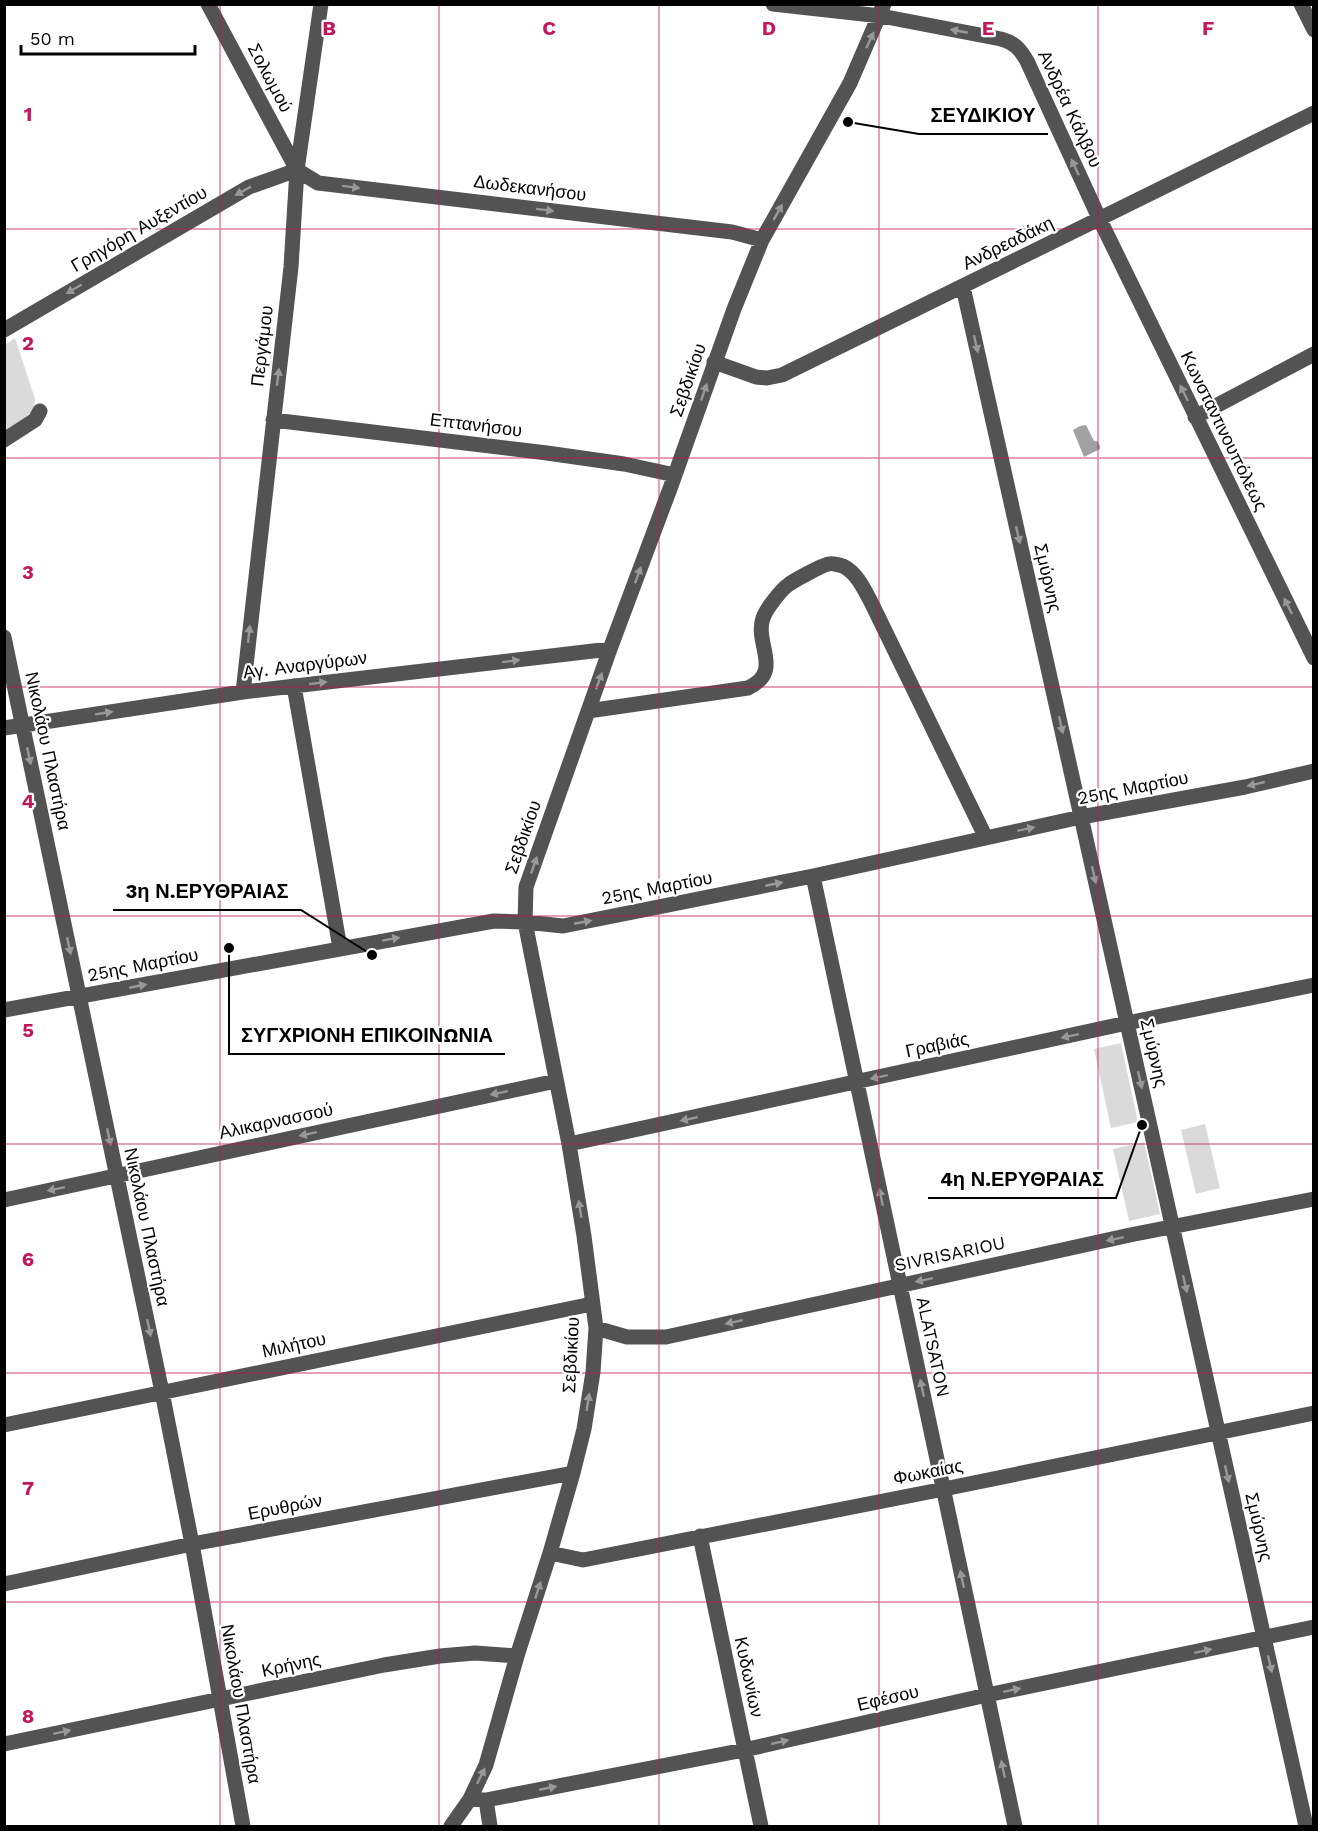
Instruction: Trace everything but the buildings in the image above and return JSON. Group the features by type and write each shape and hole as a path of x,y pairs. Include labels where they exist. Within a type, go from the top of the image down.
{"street":[{"name":"Σολωμού","path":"208,4 297,170"},
{"name":"Περγάμου","path":"243,692 291,267 297,170 321,4"},
{"name":"Ανδρέα Κάλβου","path":"773,4 882,10 1011,42 1020,48 1027,61 1100,220"},
{"path":"1301,4 1314,30"},
{"name":"Σεβδικίου","path":"451,1827 470,1799 486,1765 573,1473 584,1429 593,1372 596,1328 584,1236 569,1144 525,922 526,887 714,362 762,240 844,93 882,10"},
{"name":"Ανδρεαδάκη","path":"714,362 756,377 767,378 782,375 1314,113"},
{"name":"Δωδεκανήσου","path":"297,170 318,183 732,232 762,240"},
{"name":"Γρηγόρη Αυξεντίου","path":"4,330 249,187 297,170"},
{"name":"Κωνσταντινουπόλεως","path":"1100,220 1314,658"},
{"name":"Σμύρνης","path":"963,287 1306,1827"},
{"path":"1195,417 1314,354"},
{"path":"4,440 35,420 40,411"},
{"name":"Επτανήσου","path":"273,420 569,456 624,464 675,475"},
{"path":"588,711 748,688 758,683 765,675 767,665 762,629 763,618 773,602 787,585 828,564 842,566 857,577 871,602 986,837"},
{"name":"Νικολάου Πλαστήρα","path":"4,636 162,1392 243,1827"},
{"name":"Αγ. Αναργύρων","path":"4,728 243,692 610,649"},
{"path":"294,686 340,948"},
{"name":"25ης Μαρτίου","path":"4,1010 494,921 563,926 813,876 1081,817 1245,787 1314,771"},
{"name":"ALATSATON","path":"813,876 1015,1827"},
{"name":"Γραβιάς","path":"569,1144 1127,1023 1314,985"},
{"name":"Αλικαρνασσού","path":"4,1200 556,1081"},
{"name":"SIVRISARIOU","path":"596,1328 627,1337 666,1337 1172,1227 1314,1199"},
{"name":"Μιλήτου","path":"4,1425 592,1304"},
{"name":"Φωκαίας","path":"550,1553 583,1560 944,1490 1314,1413"},
{"name":"Ερυθρών","path":"4,1584 192,1544 573,1473"},
{"name":"Κυδωνίων","path":"699,1536 761,1827"},
{"name":"Εφέσου","path":"470,1799 486,1800 744,1750 987,1695 1314,1627"},
{"name":"Κρήνης","path":"4,1744 384,1665 475,1653 517,1656"},
{"path":"486,1800 490,1827"}],"shaded area":[{"path":"15,338 35,399 29,415 5,432 5,345"},
{"path":"1086,425 1100,449 1084,457 1073,430"},
{"path":"1121,1043 1138,1122 1111,1128 1094,1049"},
{"path":"1205,1124 1220,1188 1196,1194 1181,1130"},
{"path":"1144,1142 1160,1214 1129,1221 1113,1149"}],"place":[{"name":"ΣΕΥΔΙΚΙΟΥ","path":"848,122"},
{"name":"ΣΥΓΧΡΙΟΝΗ ΕΠΙΚΟΙΝΩΝΙΑ","path":"229,948"},
{"name":"3η Ν.ΕΡΥΘΡΑΙΑΣ","path":"372,955"},
{"name":"4η Ν.ΕΡΥΘΡΑΙΑΣ","path":"1142,1125"}]}
